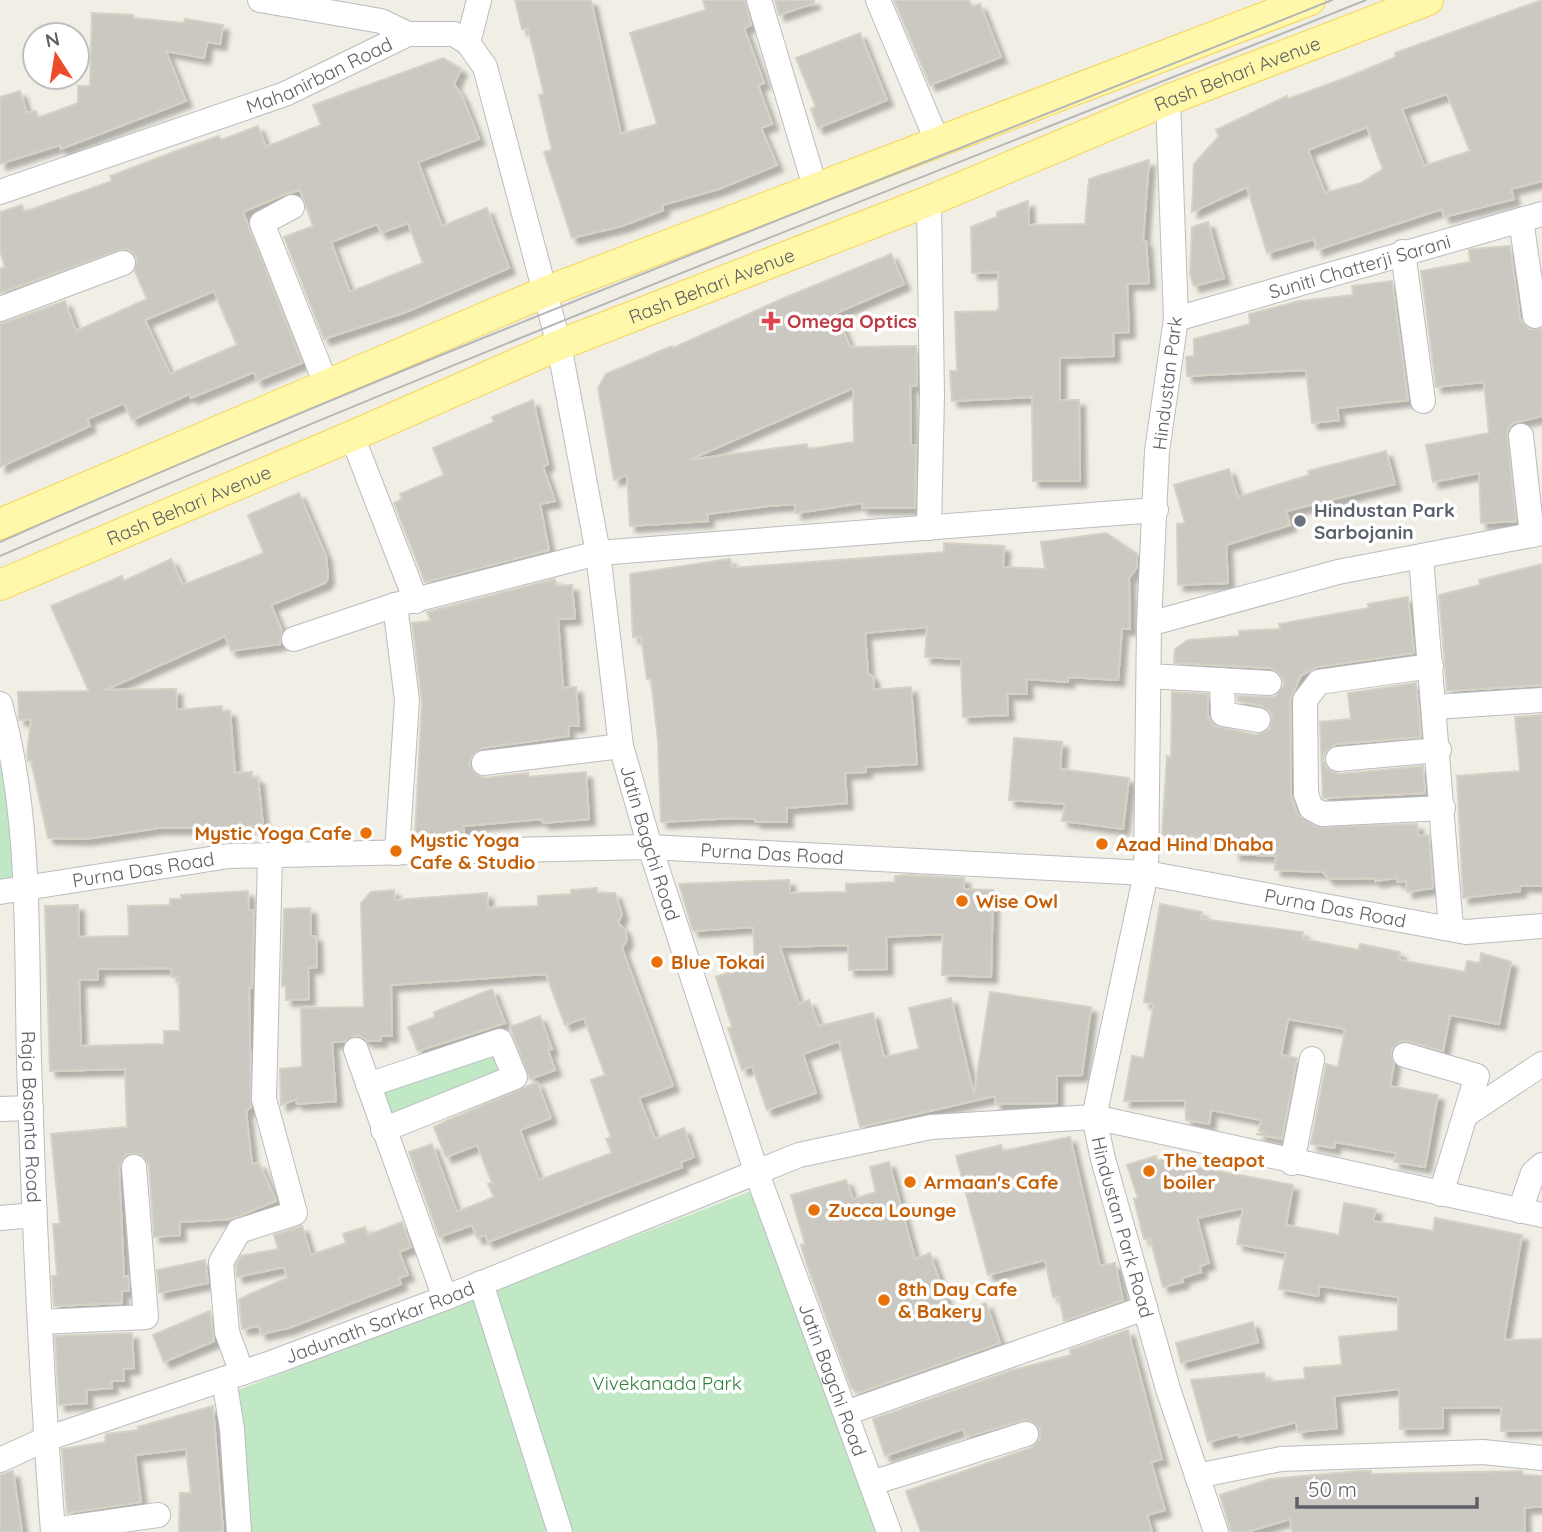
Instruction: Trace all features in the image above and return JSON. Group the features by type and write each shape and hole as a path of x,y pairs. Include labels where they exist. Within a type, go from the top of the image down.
{"main road":[{"path":"0,524 545,292 1310,0"},
{"name":"Rash Behari Avenue","path":"0,585 352,436 558,345 929,201 1168,100 1428,0"}],"street":[{"path":"260,0 383,11 408,34"},
{"path":"479,0 468,43 485,67 545,292"},
{"path":"759,0 816,190"},
{"path":"878,0 937,143"},
{"name":"Mahanirban Road","path":"0,192 285,94 408,34 454,34 468,43"},
{"name":"Hindustan Park","path":"1146,873 1149,624 1157,451 1177,319 1168,100"},
{"path":"929,201 932,395 929,528"},
{"path":"292,207 262,223 326,384"},
{"path":"1531,217 1535,316"},
{"name":"Suniti Chatterji Sarani","path":"1177,319 1531,217"},
{"path":"1403,252 1423,401"},
{"path":"0,309 123,263"},
{"name":"Jatin Bagchi Road","path":"545,292 558,345 598,554 621,746 650,847 757,1171 889,1532"},
{"path":"352,436 406,603 407,700 397,853"},
{"path":"1149,624 1338,572 1537,534 1521,436"},
{"path":"294,639 406,603 598,554 1156,510"},
{"path":"1421,557 1439,750 1451,929"},
{"path":"1431,666 1319,682 1305,700 1306,794 1311,808 1322,814 1443,808"},
{"path":"1149,676 1269,683"},
{"path":"1222,680 1223,714 1258,720"},
{"path":"1435,707 1542,700"},
{"name":"Raja Basanta Road","path":"0,704 13,750 25,886 34,1215 53,1531"},
{"path":"484,763 621,746"},
{"path":"1338,759 1439,750"},
{"name":"Purna Das Road","path":"0,892 229,856 650,847 1146,873 1466,932 1542,926"},
{"path":"239,1532 232,1429 233,1376 222,1262 239,1231 295,1213 264,1098 270,855"},
{"name":"Hindustan Park Road","path":"1146,873 1094,1116 1103,1159 1145,1308 1216,1532"},
{"path":"368,1085 500,1041 515,1077 383,1130"},
{"path":"356,1050 445,1298"},
{"path":"1405,1055 1476,1076 1441,1194"},
{"path":"1292,1163 1312,1059"},
{"path":"1466,1114 1542,1064"},
{"path":"0,1110 31,1108"},
{"name":"Jadunath Sarkar Road","path":"0,1460 46,1439 233,1376 445,1298 799,1155 931,1127 1094,1116 1292,1163 1531,1213"},
{"path":"1531,1213 1533,1173 1542,1165"},
{"path":"40,1322 146,1317 134,1167"},
{"path":"0,1218 34,1215"},
{"path":"481,1283 560,1532"},
{"path":"846,1413 1145,1308"},
{"path":"872,1483 1026,1434"},
{"path":"1197,1476 1281,1459 1376,1454 1483,1452 1542,1458"},
{"path":"53,1531 158,1515"}],"green space":[{"path":"0,714 20,881 0,885"},
{"path":"497,1046 508,1074 386,1122 373,1086"},
{"name":"Vivekanada Park","path":"759,1188 880,1532 244,1532 236,1391"}],"building":[{"path":"515,0 591,0 621,134 657,124 630,33 706,10 703,0 745,0 751,25 744,28 764,83 758,85 772,124 761,128 777,165 719,189 662,205 663,210 622,226 572,238 544,152 552,150 539,95 544,94 528,28 522,29"},
{"path":"775,0 814,0 814,3 779,15"},
{"path":"894,0 969,0 972,7 980,4 1001,57 930,85"},
{"path":"1542,0 1542,181 1511,189 1514,199 1444,217 1442,209 1317,250 1314,239 1267,253 1247,187 1192,212 1194,164 1219,136 1216,130 1287,96 1288,99 1396,57 1395,53","holes":["1447,94 1470,151 1424,166 1402,109","1367,127 1383,169 1361,183 1325,193 1308,150"]},
{"path":"92,13 133,15 133,18 184,23 185,19 223,25 220,44 207,42 204,58 166,51 186,101 61,149 60,145 0,164 0,97 20,91 27,113 36,111 38,118 78,103 78,91 91,91"},
{"path":"860,33 887,100 818,128 811,109 816,107 796,58"},
{"path":"443,58 461,69 454,84 462,96 479,139 418,162 442,226 487,208 509,268 406,312 324,339 284,237 313,226 300,190 285,194 243,212 302,363 257,381 254,372 191,398 189,394 132,420 124,403 87,419 90,426 0,467 0,324 65,301 76,331 147,299 135,271 137,257 126,248 0,293 0,269 5,267 0,251 0,212 22,205 24,212 112,181 110,176 187,147 219,136 221,140 258,126 266,147 321,125 313,105","holes":["408,223 423,263 350,292 331,242 377,224 381,233","214,291 237,345 170,374 145,320"]},
{"path":"1149,160 1143,241 1146,241 1149,283 1127,284 1129,332 1113,333 1114,356 1060,358 1060,400 1079,400 1080,481 1033,481 1032,397 952,401 950,371 957,371 955,312 996,311 999,308 998,272 972,273 971,227 997,217 997,212 1028,201 1029,225 1085,224 1089,179"},
{"path":"1208,222 1224,278 1194,286 1190,274 1192,227"},
{"path":"1510,246 1520,319 1529,329 1542,329 1542,416 1513,423 1507,431 1516,521 1481,523 1479,473 1433,482 1426,445 1489,433 1484,382 1436,387 1421,271 1470,262 1469,250 1472,249"},
{"path":"891,254 904,284 836,313 850,347 916,346 917,386 910,386 911,445 916,445 915,508 862,508 862,503 796,513 795,504 707,514 708,521 630,526 627,475 614,480 598,388 606,374 672,346 673,348","holes":["853,388 854,442 808,449 807,444 689,460"]},
{"path":"1392,281 1408,400 1337,408 1339,420 1312,423 1306,370 1187,376 1186,357 1194,356 1194,339 1250,324 1249,314 1300,301 1353,295 1352,286"},
{"path":"533,400 548,464 543,467 555,501 540,504 549,550 425,582 394,503 402,499 400,494 444,475 433,448 494,422 492,417"},
{"path":"1386,451 1395,484 1286,511 1290,525 1226,545 1228,583 1178,585 1177,524 1185,523 1174,485 1229,469 1238,497 1309,475 1308,471"},
{"path":"299,493 326,556 328,578 325,583 271,605 282,631 280,644 231,651 225,636 105,690 176,689 177,710 222,706 222,711 230,711 235,773 252,772 252,778 258,778 263,825 202,831 202,828 158,828 86,839 48,838 31,761 28,761 27,754 31,719 19,720 18,692 89,691 51,606 122,576 124,581 171,559 183,585 264,553 248,515"},
{"path":"1106,533 1137,554 1137,567 1129,578 1130,629 1122,629 1118,680 1068,677 1068,682 1026,679 1027,694 1007,694 1008,715 963,717 961,659 925,657 927,627 865,633 868,673 873,677 874,690 911,687 917,764 866,767 866,772 845,773 847,803 787,808 787,822 755,822 755,819 736,818 661,822 658,741 651,679 647,679 641,636 633,637 630,574 730,559 732,568 944,552 944,543 1004,546 1003,567 1045,569 1041,542"},
{"path":"1542,564 1542,685 1447,691 1439,595 1480,585 1479,580"},
{"path":"555,579 556,586 572,585 575,618 558,619 563,688 576,687 579,726 568,726 569,736 482,748 471,757 469,766 478,776 485,778 528,773 528,777 586,772 589,819 543,823 542,819 464,826 464,834 415,834 422,701 412,623 431,621 427,612"},
{"path":"1408,597 1414,653 1317,667 1301,675 1290,700 1291,795 1297,814 1316,827 1417,824 1418,836 1429,835 1433,888 1407,892 1406,881 1397,882 1397,878 1375,881 1375,878 1329,879 1323,872 1275,870 1276,856 1234,854 1235,840 1162,835 1167,756 1171,757 1172,692 1208,694 1208,715 1214,726 1256,735 1270,729 1272,714 1261,706 1238,701 1237,696 1275,697 1284,685 1282,676 1271,668 1174,663 1175,649 1188,640 1239,636 1239,631 1280,629 1279,624 1369,608 1368,604"},
{"path":"1416,683 1421,737 1336,744 1325,752 1323,760 1326,768 1339,774 1423,766 1425,793 1323,798 1320,722 1351,719 1348,693"},
{"path":"1542,715 1542,886 1520,886 1520,891 1463,898 1457,776 1520,771 1515,717"},
{"path":"1014,738 1062,742 1060,769 1129,778 1123,829 1062,821 1065,804 1009,800"},
{"path":"895,876 964,878 964,889 993,890 991,977 942,975 943,934 886,937 887,969 849,970 848,945 780,947 799,1004 809,1000 819,1026 873,1013 884,1057 919,1049 909,1008 951,998 974,1094 990,992 1091,1007 1082,1075 1057,1076 1057,1103 995,1104 995,1096 860,1127 839,1041 803,1054 816,1093 767,1110 752,1066 742,1070 728,1028 732,1027 716,977 755,964 753,927 693,931 679,884 789,880 790,893 846,892 846,884 895,882"},
{"path":"597,888 597,893 615,893 622,914 618,923 625,930 627,940 622,948 673,1086 639,1098 655,1139 684,1128 694,1157 681,1162 682,1167 488,1242 485,1235 477,1238 472,1225 439,1237 409,1152 432,1144 457,1212 494,1197 488,1184 492,1183 477,1145 446,1157 434,1127 446,1121 537,1082 551,1118 520,1130 539,1180 612,1153 606,1139 611,1137 591,1080 605,1075 584,1018 565,1025 546,974 391,985 392,1036 381,1036 381,1041 368,1041 358,1035 344,1042 332,1042 336,1101 297,1104 296,1099 281,1105 280,1069 302,1067 301,1008 364,1007 361,903 371,892 394,890 395,900 487,893 488,908 538,906 538,896 571,894 571,890"},
{"path":"248,891 249,910 254,910 252,988 249,988 251,1107 246,1111 252,1164 259,1163 276,1201 231,1219 179,1222 180,1235 154,1237 149,1165 141,1154 126,1154 119,1168 124,1277 128,1276 129,1291 122,1291 122,1303 54,1306 52,1276 57,1276 53,1224 60,1224 51,1134 127,1127 125,1069 50,1071 45,906 78,905 79,937 129,936 128,906 170,905 170,899 181,899 181,895","holes":["171,968 172,977 179,977 180,1031 164,1031 164,1044 81,1046 79,980 98,980 98,969"]},
{"path":"1160,904 1202,912 1201,919 1303,932 1302,939 1359,950 1360,944 1400,952 1399,960 1465,972 1467,961 1480,963 1481,953 1511,962 1499,1024 1450,1015 1443,1051 1402,1040 1391,1050 1394,1064 1390,1086 1438,1095 1425,1167 1394,1162 1396,1153 1335,1142 1334,1148 1311,1144 1326,1064 1338,1067 1345,1029 1288,1019 1281,1055 1297,1058 1282,1139 1256,1134 1263,1132 1259,1131 1261,1120 1211,1110 1209,1124 1186,1120 1185,1100 1124,1101 1132,1056 1144,1058 1154,1004 1144,1002"},
{"path":"310,908 311,936 316,936 317,967 308,968 309,999 286,1000 286,986 282,986 284,909"},
{"path":"492,989 505,1023 418,1051 408,1027 435,1017 434,1012"},
{"path":"540,1016 552,1049 548,1050 555,1070 530,1079 510,1027"},
{"path":"1070,1137 1100,1266 1115,1263 1123,1300 1064,1321 1059,1296 1053,1297 1045,1260 988,1275 956,1156 1001,1145 1003,1151"},
{"path":"1156,1156 1157,1161 1169,1157 1170,1162 1293,1185 1286,1225 1339,1235 1344,1203 1376,1209 1373,1221 1433,1231 1435,1218 1522,1235 1504,1340 1542,1339 1542,1430 1501,1431 1501,1407 1443,1408 1443,1428 1400,1429 1399,1389 1334,1396 1337,1428 1298,1432 1296,1422 1208,1442 1191,1380 1264,1373 1267,1382 1305,1379 1304,1368 1342,1365 1339,1337 1398,1331 1398,1297 1319,1286 1318,1296 1279,1289 1286,1253 1237,1244 1243,1208 1197,1218 1209,1263 1200,1266 1201,1272 1182,1278 1183,1282 1163,1287 1150,1238 1144,1239 1134,1199 1138,1198 1127,1165"},
{"path":"889,1162 915,1259 930,1253 951,1315 986,1303 1000,1343 858,1393 851,1387 807,1265 801,1245 805,1244 791,1195 846,1180 853,1199 876,1192 870,1167"},
{"path":"402,1222 411,1247 399,1252 408,1275 399,1278 401,1284 289,1328 261,1334 259,1326 242,1329 239,1299 287,1278 284,1267 237,1277 236,1265 241,1256 278,1249 274,1235 302,1226 311,1255 346,1243 343,1234 365,1227 368,1235"},
{"path":"205,1260 208,1283 159,1293 157,1270"},
{"path":"210,1311 214,1341 164,1362 153,1335"},
{"path":"1253,1322 1258,1342 1181,1363 1176,1343"},
{"path":"1128,1330 1162,1459 1151,1462 1165,1510 1147,1515 1152,1532 921,1532 906,1491 1031,1448 1040,1438 1040,1429 1028,1419 966,1437 963,1429 885,1456 873,1419 1010,1371 1071,1355 1070,1350"},
{"path":"132,1333 134,1368 123,1369 124,1381 111,1381 112,1388 86,1390 87,1403 59,1405 55,1336"},
{"path":"213,1406 223,1532 179,1532 180,1493 191,1493 186,1449 135,1455 141,1502 67,1513 62,1449 105,1442 106,1434 139,1430 138,1427"},
{"path":"13,1471 22,1532 0,1532 0,1475"},
{"path":"1371,1471 1371,1474 1522,1471 1523,1475 1542,1476 1542,1506 1524,1508 1525,1532 1292,1532 1290,1519 1247,1532 1231,1532 1220,1495 1270,1479"}],"tram line":[{"path":"0,542 165,470 497,332 1332,0"},
{"path":"0,556 510,342 1366,0"}],"place":[{"name":"Omega Optics","path":"771,321"},
{"name":"Hindustan Park Sarbojanin","path":"1300,521"},
{"name":"Mystic Yoga Cafe","path":"366,833"},
{"name":"Azad Hind Dhaba","path":"1102,844"},
{"name":"Mystic Yoga Cafe & Studio","path":"396,851"},
{"name":"Wise Owl","path":"962,901"},
{"name":"Blue Tokai","path":"657,962"},
{"name":"The teapot boiler","path":"1149,1171"},
{"name":"Armaan's Cafe","path":"910,1182"},
{"name":"Zucca Lounge","path":"814,1210"},
{"name":"8th Day Cafe & Bakery","path":"884,1300"}]}
